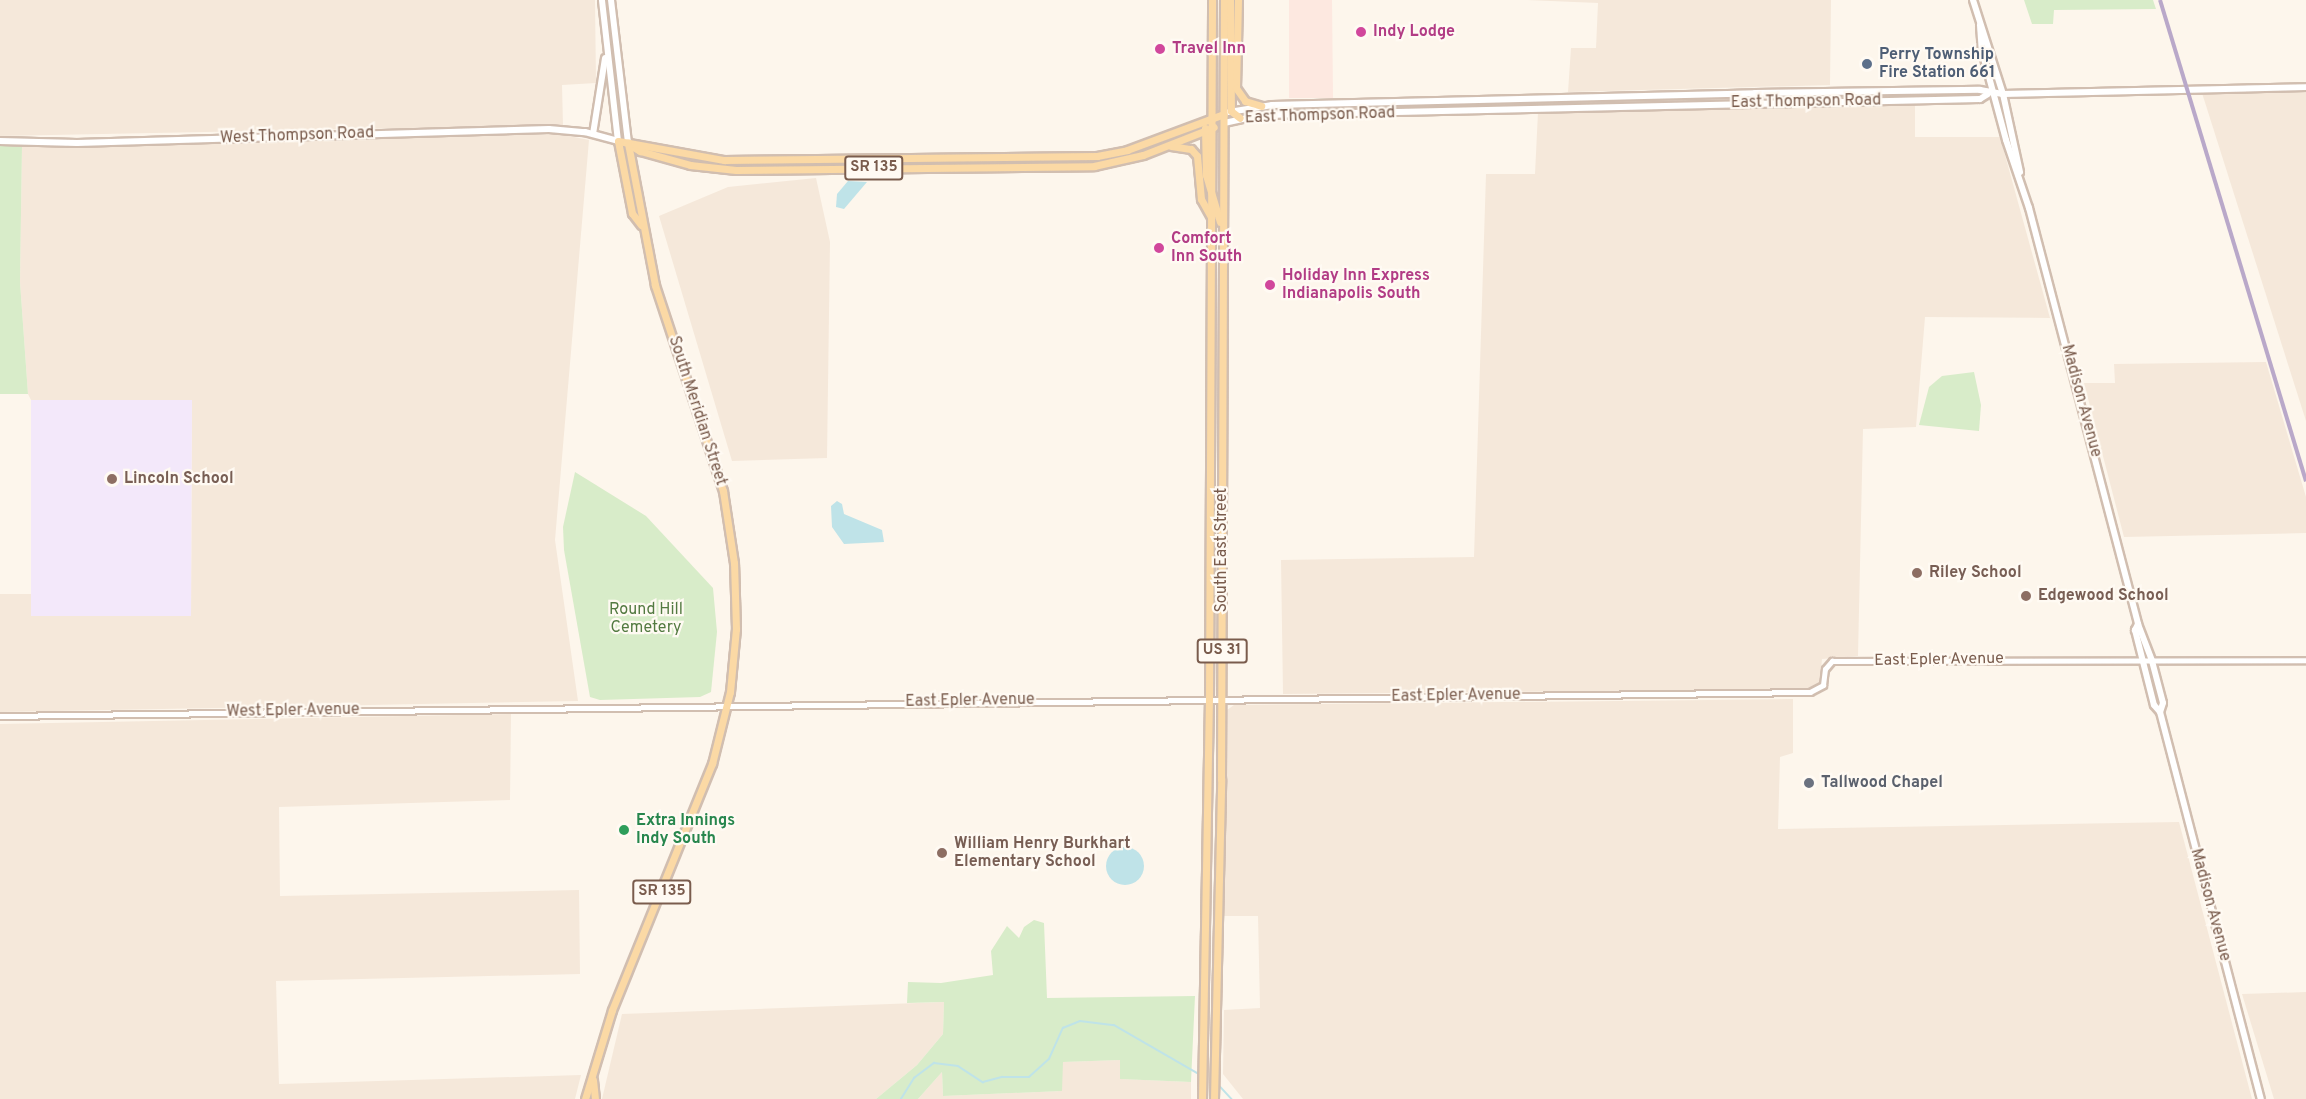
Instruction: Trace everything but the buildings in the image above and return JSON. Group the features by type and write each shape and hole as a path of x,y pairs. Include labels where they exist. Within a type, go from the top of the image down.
{"main road":[{"name":"South Meridian Street","path":"585,1099 593,1080 612,1010 702,793 728,704 736,612 728,515 714,458 663,310 641,225 632,213 618,141 606,54 602,0"},
{"name":"South Meridian Street","path":"611,0 628,143 643,213 641,225"},
{"name":"South East Street","path":"1202,1096 1209,699 1212,189 1209,130 1212,117 1212,0"},
{"name":"South East Street","path":"1214,1099 1222,699 1224,123 1227,112 1224,0"},
{"path":"1230,0 1227,112 1240,118"},
{"path":"1238,0 1236,88 1245,101 1261,106"},
{"name":"Madison Avenue","path":"1973,0 2003,94 2020,178 2138,624 2152,661 2163,703 2160,712"},
{"name":"Madison Avenue","path":"1980,25 1990,94 2020,178"},
{"name":"South Meridian Street","path":"593,134 606,54"},
{"name":"East Thompson Road","path":"593,134 628,143 724,160 1086,157 1127,150 1227,112 1261,106 1922,90 1980,90 1990,94 2003,94 2306,87"},
{"name":"East Thompson Road","path":"628,143 640,151 690,165 736,170 1095,166 1129,160 1240,118 1532,108 1980,99 1990,94"},
{"path":"1532,108 1533,99"},
{"path":"1194,124 1201,124 1209,130"},
{"name":"West Thompson Road","path":"0,141 66,143 549,129 593,134"},
{"path":"1169,146 1195,152 1201,199 1212,218"},
{"path":"1212,189 1224,236"},
{"name":"Madison Avenue","path":"2138,624 2135,630 2154,705 2160,712 2261,1099"},
{"name":"South Meridian Street","path":"593,1080 595,1099"}],"street":[{"name":"East Epler Avenue","path":"585,706 1810,692 1823,685 1825,669 1832,661 2306,660"},
{"name":"West Epler Avenue","path":"0,716 585,706"}],"shaded area":[{"path":"0,0 595,0 596,83 562,85 563,125 0,136"},
{"path":"1289,0 1332,0 1333,98 1289,98"},
{"path":"1527,0 1831,0 1830,85 1568,92 1571,48 1596,48 1598,3"},
{"path":"2306,91 2306,421 2202,93"},
{"path":"1915,103 1915,137 2000,137 2050,318 1925,317 1916,427 1863,429 1858,656 1822,659 1820,683 1815,689 1283,694 1281,560 1474,557 1486,174 1535,174 1538,112"},
{"path":"559,134 589,140 555,540 578,701 0,712 0,594 31,594 31,616 191,616 192,400 31,400 28,394 20,282 22,146"},
{"path":"816,178 830,242 827,458 732,461 659,216 728,187"},
{"path":"2266,362 2306,497 2306,533 2124,537 2084,383 2115,383 2114,364"},
{"path":"31,400 192,400 191,616 31,616"},
{"path":"1793,699 1793,753 1780,757 1778,829 2179,822 2252,1099 1243,1099 1223,1074 1224,1010 1260,1008 1258,916 1223,916 1227,710 1234,705"},
{"path":"511,714 510,800 279,807 280,896 579,890 580,974 276,981 279,1084 581,1075 575,1099 0,1099 0,724"},
{"path":"2306,992 2306,1099 2274,1099 2242,994"},
{"path":"944,1002 943,1034 917,1065 876,1099 602,1099 622,1014"},
{"path":"1120,1060 1121,1079 1191,1082 1191,1099 918,1099 942,1072 943,1096 1062,1091 1062,1062"}],"green space":[{"path":"2024,0 2153,0 2156,9 2054,10 2053,24 2032,24"},
{"path":"0,145 22,146 20,282 28,394 0,394"},
{"path":"1974,372 1981,405 1979,431 1919,425 1929,387 1942,376"},
{"name":"Round Hill Cemetery","path":"575,472 646,516 713,588 717,632 711,692 700,697 600,700 590,697 564,550 563,527"},
{"path":"1034,920 1044,923 1047,998 1195,996 1191,1082 1120,1079 1120,1060 1063,1062 1062,1091 943,1096 942,1072 918,1099 876,1099 917,1065 943,1034 944,1002 907,1003 908,982 941,983 993,975 991,951 1007,926 1019,938 1024,927"}],"water":[{"path":"848,181 867,182 844,209 836,207 837,194"},
{"path":"837,501 842,504 844,514 882,530 884,542 844,544 832,527 831,506"},
{"path":"1125,847 1138,853 1144,866 1138,879 1125,885 1112,879 1106,866 1112,853"}],"waterway":[{"path":"901,1099 914,1078 934,1063 958,1066 983,1082 1002,1077 1029,1077 1049,1059 1063,1028 1080,1021 1114,1025 1199,1074"},
{"path":"1216,1082 1232,1099"}],"railway":[{"path":"2160,0 2306,481"}],"place":[{"name":"Indy Lodge","path":"1361,32"},
{"name":"Travel Inn","path":"1160,49"},
{"name":"Perry Township Fire Station 661","path":"1867,64"},
{"name":"Comfort Inn South","path":"1159,248"},
{"name":"Holiday Inn Express Indianapolis South","path":"1270,285"},
{"name":"Lincoln School","path":"112,479"},
{"name":"Riley School","path":"1917,573"},
{"name":"Edgewood School","path":"2026,596"},
{"name":"Tallwood Chapel","path":"1809,783"},
{"name":"Extra Innings Indy South","path":"624,830"},
{"name":"William Henry Burkhart Elementary School","path":"942,853"}]}
